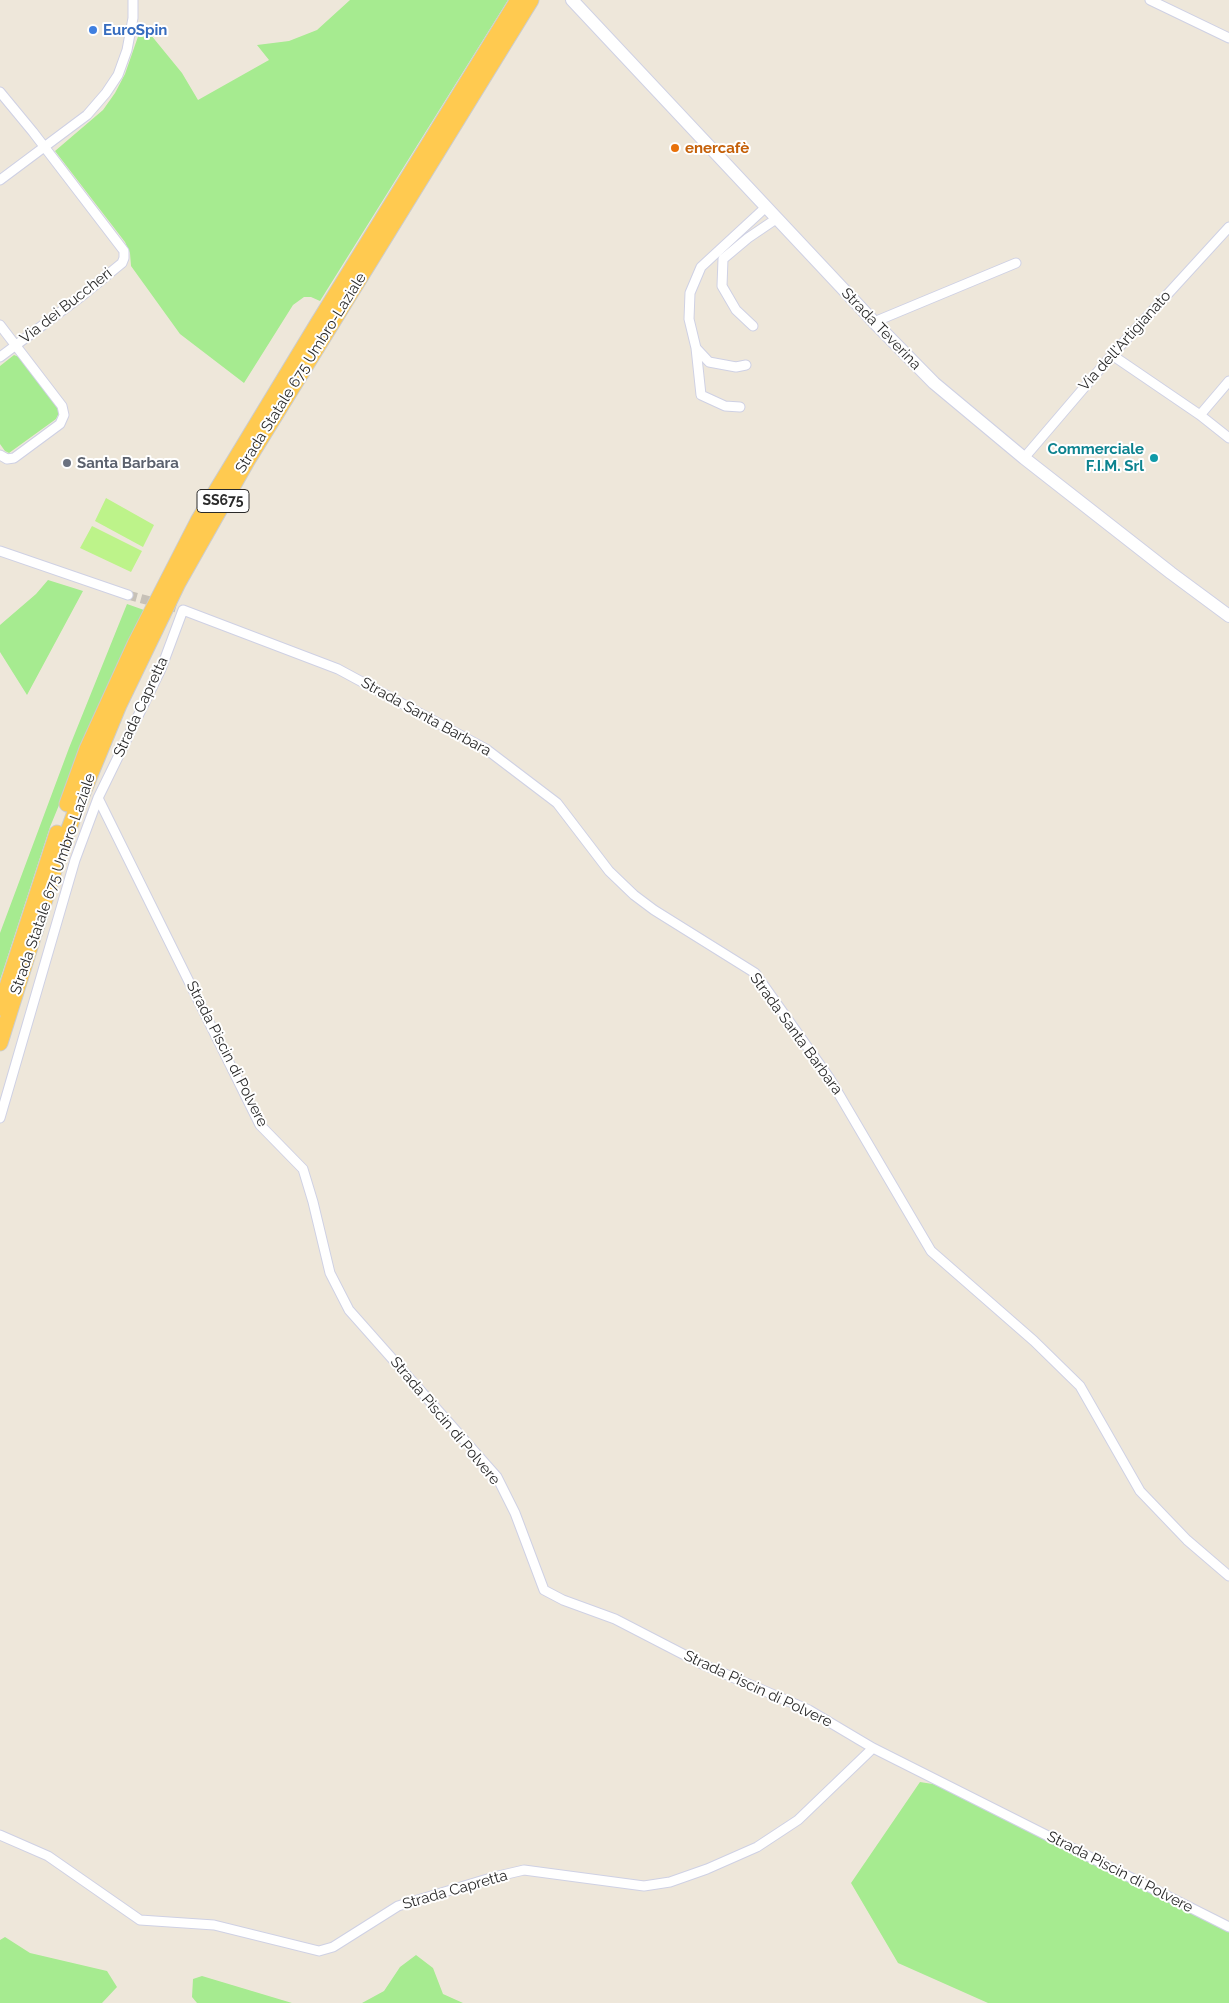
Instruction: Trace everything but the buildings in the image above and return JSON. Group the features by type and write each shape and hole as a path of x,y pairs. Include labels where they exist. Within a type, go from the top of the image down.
{"highway":[{"name":"Strada Statale 675 Umbro-Laziale","path":"0,1008 49,855 87,749 135,644 168,578 198,521 236,456 518,0"},
{"name":"Strada Statale 675 Umbro-Laziale","path":"0,1043 77,807 119,705 178,583 247,461 532,0"}],"main road":[{"name":"Strada Teverina","path":"572,0 766,206 776,219 934,383 1024,458 1170,573 1229,616"}],"street":[{"path":"0,180 87,115 106,93 118,75 127,50 133,18 133,0"},
{"path":"1150,0 1229,38"},
{"path":"0,92 44,146"},
{"name":"Via dei Buccheri","path":"0,357 83,296 122,263 124,251 44,146"},
{"path":"740,407 725,406 701,395 696,348 689,319 690,293 701,267 766,206"},
{"path":"753,326 736,310 722,286 722,260 748,238 776,219"},
{"name":"Via dell'Artigianato","path":"1024,458 1112,355 1229,227"},
{"path":"874,322 1016,263"},
{"path":"0,325 62,406 64,416 60,424 14,458 7,459 0,455"},
{"path":"696,348 709,362 736,367 746,365"},
{"path":"1112,355 1200,415 1229,438"},
{"path":"1200,415 1229,381"},
{"path":"0,551 128,595"},
{"name":"Strada Capretta","path":"0,1118 76,860 98,798 161,669 183,610"},
{"name":"Strada Santa Barbara","path":"183,610 338,670 486,749 558,803 609,871 634,895 654,910 755,973 830,1079 930,1251 1034,1341 1080,1386 1140,1491 1187,1540 1229,1576"},
{"name":"Strada Piscin di Polvere","path":"98,798 260,1125 303,1169 330,1273 350,1310 497,1477 515,1513 544,1590 563,1600 615,1619 704,1665 809,1710 874,1748 1229,1927"},
{"name":"Strada Capretta","path":"0,1835 48,1856 140,1920 214,1925 319,1951 333,1947 398,1906 524,1870 644,1886 670,1882 707,1869 757,1847 798,1820 874,1748"}],"green space":[{"path":"350,0 508,0 320,301 311,297 304,297 293,305 244,383 180,334 131,266 130,253 125,242 55,151 103,110 115,93 125,74 141,28 146,29 182,73 198,100 269,60 257,45 289,41 317,30"},
{"path":"14,355 19,357 58,407 58,415 56,419 9,453 0,444 0,366"},
{"path":"106,498 154,525 143,547 95,521"},
{"path":"92,526 142,551 131,572 80,548"},
{"path":"48,580 83,591 27,695 0,652 0,625 36,594"},
{"path":"127,604 144,610 99,708 50,827 0,980 0,933 69,748"},
{"path":"920,1782 939,1785 1229,1932 1229,2003 988,2003 898,1963 851,1883"},
{"path":"5,1937 30,1953 107,1971 117,1987 102,2003 0,2003 0,1940"},
{"path":"416,1955 433,1968 443,1994 463,2003 362,2003 384,1991 400,1967"},
{"path":"202,1976 292,2003 197,2003 192,1997 193,1979"}],"tunnel":[{"path":"128,595 183,610"}],"place":[{"name":"EuroSpin","path":"93,30"},
{"name":"enercafè","path":"675,148"},
{"name":"Commerciale F.I.M. Srl","path":"1154,458"},
{"name":"Santa Barbara","path":"67,463"}]}
